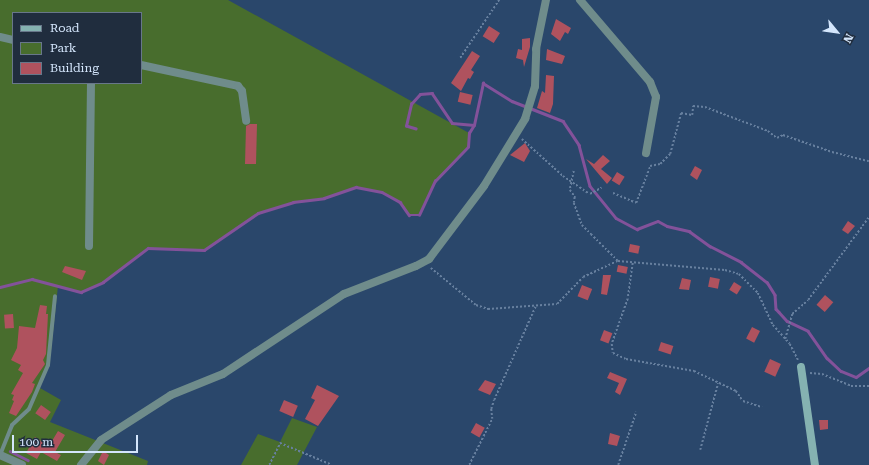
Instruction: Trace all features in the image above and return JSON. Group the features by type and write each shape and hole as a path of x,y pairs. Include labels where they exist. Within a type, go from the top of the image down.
{"street":[{"path":"81,465 101,440 171,395 223,374 344,294 423,263 434,253 484,186 525,119 535,86 536,49 546,0"},
{"path":"580,0 650,82 656,98 646,153"},
{"path":"0,37 12,40"},
{"path":"142,65 238,86 242,91 246,121"},
{"path":"89,246 91,84"},
{"path":"801,367 815,465"},
{"path":"0,455 22,465"}],"lane":[{"path":"0,455 12,425 23,417 35,399 48,365 55,296"}],"path":[{"path":"460,58 499,0"},
{"path":"613,193 636,203 650,166 660,164 670,154 681,113 692,115 693,106 712,109 768,131 777,138 783,135 832,152 869,161"},
{"path":"518,131 528,145 573,183 590,194 601,188"},
{"path":"574,170 573,183 570,190 575,197 574,203 582,224 591,234"},
{"path":"785,340 792,314 808,300 869,217"},
{"path":"588,231 618,261"},
{"path":"423,263 476,305 488,309 557,304 583,277 618,261 725,270 739,274 758,293 773,324 785,340 801,367 810,373 822,374 851,386 869,386"},
{"path":"633,263 628,299 612,344 613,353 626,359 694,371 736,390 742,401 762,407"},
{"path":"469,465 492,419 491,409 494,400 536,305"},
{"path":"700,450 718,383"},
{"path":"618,465 636,412"},
{"path":"269,465 280,442 332,465"}],"green space":[{"path":"0,0 228,0 469,133 468,147 435,181 419,215 409,215 400,202 382,192 356,187 324,198 293,202 258,213 204,250 148,248 103,282 81,292 58,286 51,351 40,388 61,400 50,422 148,461 147,465 0,465"},
{"path":"292,418 317,427 297,465 241,465 258,434 280,442"}],"building":[{"path":"556,19 571,28 568,34 565,32 560,41 551,34"},
{"path":"489,26 500,33 494,43 483,36"},
{"path":"530,38 530,47 524,67 523,60 516,58 518,49 522,50 522,39"},
{"path":"547,49 565,56 562,64 546,60"},
{"path":"472,51 480,56 471,70 474,72 470,79 468,78 461,91 451,83"},
{"path":"546,75 554,76 553,104 550,113 537,108 542,91 545,93"},
{"path":"460,92 473,95 470,105 458,102"},
{"path":"250,124 257,124 256,164 245,164 246,126"},
{"path":"525,143 530,151 524,162 510,155"},
{"path":"603,155 610,161 601,169 612,178 607,184 586,159 594,164"},
{"path":"695,166 702,170 697,180 690,175"},
{"path":"617,172 625,177 619,185 612,180"},
{"path":"848,221 855,226 848,234 842,230"},
{"path":"630,244 640,246 638,254 628,252"},
{"path":"618,265 628,267 626,274 617,272"},
{"path":"65,266 86,271 82,280 62,272"},
{"path":"603,275 611,275 607,295 601,294"},
{"path":"710,277 720,279 718,289 708,287"},
{"path":"682,278 691,280 689,290 679,289"},
{"path":"734,282 742,287 737,294 729,290"},
{"path":"582,285 592,289 588,300 578,296"},
{"path":"825,295 833,302 825,312 816,305"},
{"path":"40,305 47,306 46,314 48,314 46,354 43,360 45,364 32,383 35,384 32,392 16,416 9,413 14,401 12,400 14,395 11,394 23,373 18,370 21,365 11,360 17,348 19,326 35,328"},
{"path":"13,314 14,328 5,329 4,315"},
{"path":"752,327 760,331 754,343 746,339"},
{"path":"604,330 612,333 608,343 600,340"},
{"path":"661,342 673,346 671,355 658,351"},
{"path":"770,359 781,364 775,377 764,372"},
{"path":"610,372 627,379 620,395 615,392 619,383 607,378"},
{"path":"485,380 496,384 490,395 478,390"},
{"path":"317,385 339,396 318,426 305,419 315,400 311,398"},
{"path":"284,400 298,406 293,417 279,411"},
{"path":"41,405 51,412 45,420 35,413"},
{"path":"819,420 828,420 828,429 820,430"},
{"path":"476,423 485,428 479,437 471,433"},
{"path":"58,431 65,435 55,452 61,455 57,461 41,452 37,459 26,453 35,437 49,446"},
{"path":"610,433 620,436 617,446 608,444"},
{"path":"103,451 109,455 104,465 98,461"}],"waterway":[{"path":"416,129 406,126 411,104 420,94 432,93 452,123 474,125 483,83 512,101 563,121 579,145 590,186 616,218 637,229 658,221 667,226 689,231 710,246 741,262 767,282 775,295 776,309 787,321 808,331 827,358 841,371 856,377 869,368"},
{"path":"0,287 32,279 81,292 103,282 148,248 204,250 258,213 293,202 324,198 356,187 382,192 400,202 409,215 419,215 435,181 468,147 469,133 474,125"},
{"path":"10,451 28,460"}]}
